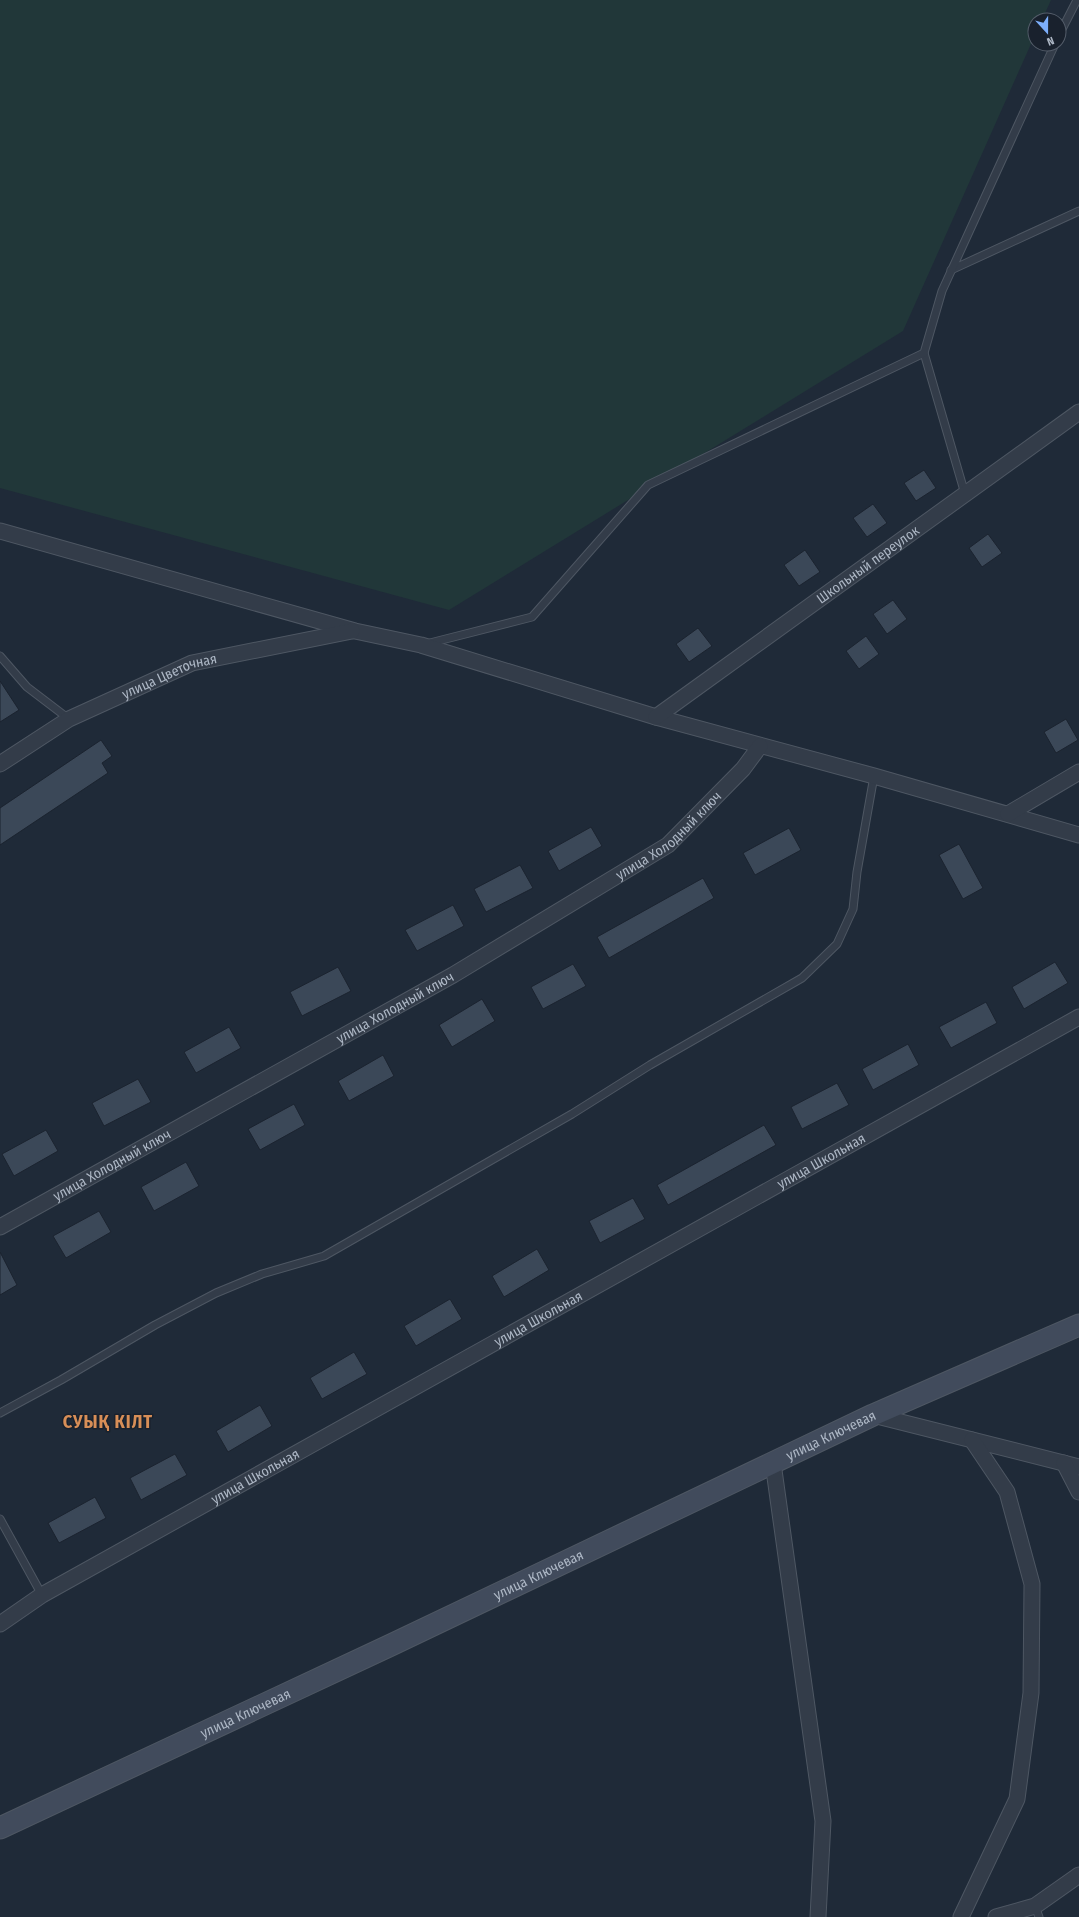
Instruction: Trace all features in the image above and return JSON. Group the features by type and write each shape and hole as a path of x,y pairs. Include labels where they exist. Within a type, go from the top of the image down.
{"street":[{"name":"Школьный переулок","path":"656,717 1079,412"},
{"path":"0,531 355,631 421,645 656,717 874,776 1079,835"},
{"name":"улица Цветочная","path":"0,764 69,719 192,663 355,631"},
{"name":"улица Холодный ключ","path":"0,1227 453,975 668,845 743,769 760,746"},
{"path":"1008,814 1079,772"},
{"name":"улица Школьная","path":"0,1624 42,1595 1079,1017"},
{"name":"улица Ключевая","path":"0,1828 398,1642 873,1415 1079,1325"},
{"path":"873,1415 1079,1467"},
{"path":"961,1917 1017,1799 1031,1693 1032,1584 1008,1492 972,1440"},
{"path":"773,1463 823,1821 818,1917"},
{"path":"1064,1463 1079,1492"},
{"path":"996,1917 1037,1912 1079,1875"}],"lane":[{"path":"1067,19 1077,0"},
{"path":"965,494 924,353 942,291 1051,52"},
{"path":"951,270 1079,211"},
{"path":"421,645 532,617 648,485 924,353"},
{"path":"0,656 27,687 69,719"},
{"path":"0,1413 62,1380 155,1325 216,1293 262,1274 324,1256 572,1114 650,1065 802,978 837,944 853,909 856,872 874,776"},
{"path":"0,1519 42,1595"}],"green space":[{"path":"0,0 1051,0 1046,12 1027,12 1027,52 903,331 449,610 0,488"}],"building":[{"path":"924,470 936,488 916,501 904,483"},
{"path":"873,504 887,523 867,537 853,518"},
{"path":"988,534 1002,553 982,567 969,548"},
{"path":"805,550 820,572 799,586 784,565"},
{"path":"893,600 907,619 887,634 873,614"},
{"path":"698,628 712,646 689,662 676,644"},
{"path":"866,636 879,654 859,669 846,651"},
{"path":"0,681 19,710 0,722"},
{"path":"1066,719 1078,740 1056,753 1044,732"},
{"path":"101,740 112,756 102,763 108,773 0,845 0,808"},
{"path":"591,827 602,846 559,871 548,851"},
{"path":"789,828 801,850 755,875 743,853"},
{"path":"959,844 983,888 963,899 939,855"},
{"path":"520,865 533,888 486,912 474,889"},
{"path":"703,878 714,898 609,958 597,937"},
{"path":"453,905 464,926 417,951 405,930"},
{"path":"1055,962 1068,983 1024,1009 1012,987"},
{"path":"573,964 586,986 543,1009 531,987"},
{"path":"338,967 351,991 302,1016 290,992"},
{"path":"482,999 495,1021 452,1047 439,1025"},
{"path":"986,1002 997,1023 951,1048 939,1027"},
{"path":"229,1027 241,1048 196,1073 184,1052"},
{"path":"908,1044 919,1065 873,1090 862,1069"},
{"path":"383,1055 394,1076 349,1101 338,1081"},
{"path":"138,1079 151,1102 104,1126 92,1103"},
{"path":"837,1083 849,1105 802,1129 791,1107"},
{"path":"294,1104 305,1125 260,1150 248,1129"},
{"path":"764,1125 776,1145 668,1205 657,1185"},
{"path":"46,1130 58,1151 14,1176 2,1154"},
{"path":"186,1162 199,1186 154,1211 141,1187"},
{"path":"633,1198 645,1219 600,1243 589,1221"},
{"path":"99,1211 111,1232 66,1258 53,1236"},
{"path":"537,1249 549,1270 504,1297 492,1276"},
{"path":"0,1252 17,1285 0,1295"},
{"path":"450,1299 462,1319 416,1346 404,1326"},
{"path":"354,1352 367,1374 322,1399 310,1378"},
{"path":"260,1405 272,1426 228,1452 216,1431"},
{"path":"175,1454 187,1475 141,1500 130,1478"},
{"path":"95,1497 106,1518 59,1543 48,1523"}],"district":[{"name":"СУЫҚ КІЛТ","path":"108,1422"}]}
